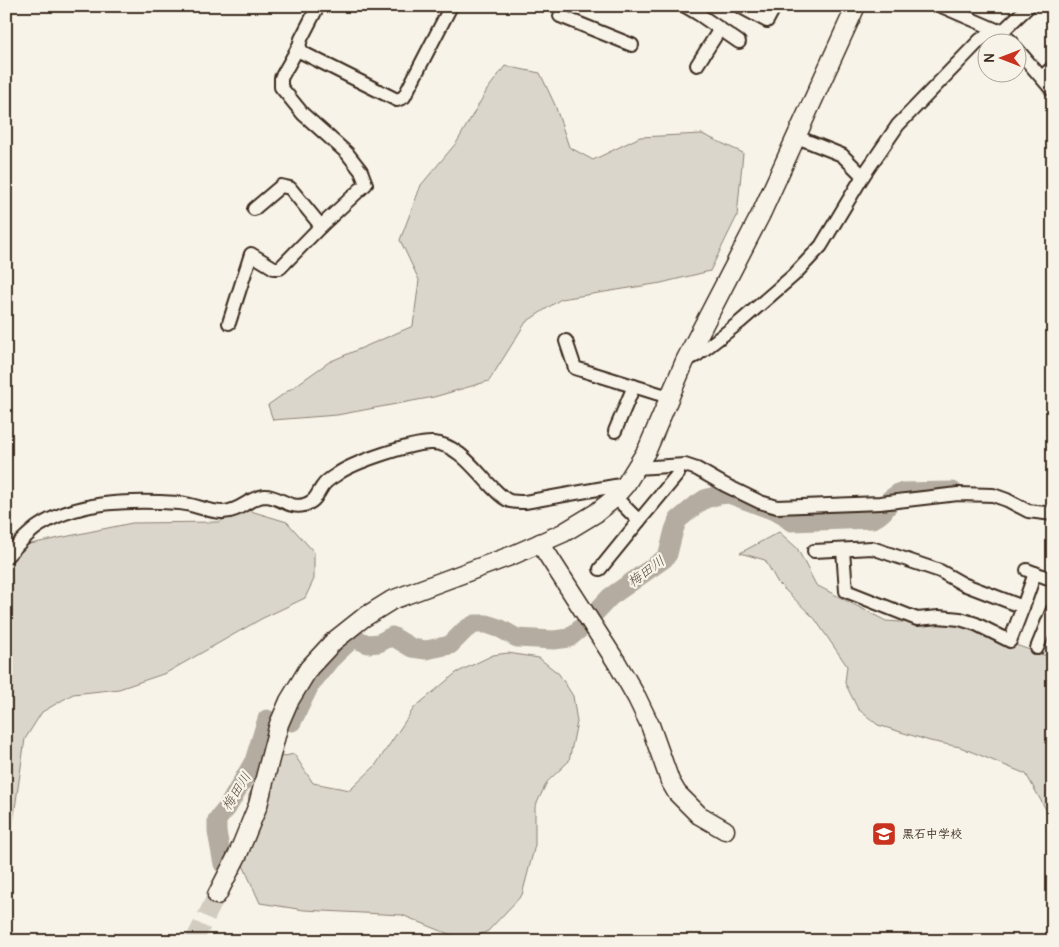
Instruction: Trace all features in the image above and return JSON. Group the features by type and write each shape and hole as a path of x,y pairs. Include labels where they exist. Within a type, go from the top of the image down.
{"street":[{"path":"229,323 252,254 274,268 280,268 366,184 361,171 347,153 303,114 281,87 281,78 318,6"},
{"path":"299,46 303,53 397,100 404,97 451,6"},
{"path":"565,6 560,16 632,45"},
{"path":"685,6 699,10 720,29 740,42"},
{"path":"739,6 767,21 775,6"},
{"path":"217,895 238,854 258,806 279,724 298,685 320,654 348,628 392,600 563,533 596,513 620,490 636,468 646,450 685,361 762,214 856,6"},
{"path":"941,6 999,31"},
{"path":"685,361 718,340 794,275 821,246 863,176 898,125 980,40 1006,28 1029,6"},
{"path":"697,64 720,29"},
{"path":"1026,59 1053,91"},
{"path":"1042,77 1053,66"},
{"path":"797,137 842,155 863,176"},
{"path":"254,208 281,186 290,188 322,226"},
{"path":"566,341 575,368 669,397"},
{"path":"615,431 634,386"},
{"path":"6,557 41,524 65,513 94,505 129,502 181,503 210,511 224,512 234,511 254,498 272,496 290,506 304,505 317,498 322,486 338,473 379,455 424,443 435,443 453,451 474,467 500,495 509,501 525,502 620,490"},
{"path":"636,468 685,465 760,502 777,507 826,506 958,494 993,495 1028,511 1053,514"},
{"path":"600,569 678,474"},
{"path":"620,490 640,521"},
{"path":"540,543 617,663 637,698 650,725 670,781 677,793 699,815 725,830"},
{"path":"814,551 872,548 940,571 963,584 1023,607"},
{"path":"843,550 846,591 917,619 938,617 960,619 976,624 1010,641 1023,607 1031,572 1053,580"},
{"path":"1037,648 1053,609"}],"shaded area":[{"path":"505,66 540,73 555,105 569,147 593,160 640,137 702,134 743,153 737,216 710,271 661,283 561,299 526,322 489,381 434,397 337,415 273,420 268,405 329,362 413,326 419,280 400,240 421,185 457,142 487,90"},
{"path":"244,509 287,522 314,552 314,579 305,598 261,619 166,673 119,689 73,694 42,712 25,739 6,871 6,549 132,523 219,522"},
{"path":"779,532 797,548 816,585 886,621 961,626 1053,658 1053,822 1026,774 960,747 930,741 878,725 858,709 845,683 847,666 815,619 778,583 765,560 740,553"},
{"path":"508,653 539,658 559,674 573,696 577,722 569,761 547,782 535,807 535,845 522,895 488,931 466,941 402,915 304,910 260,903 243,865 249,795 267,760 294,754 313,783 350,790 375,766 414,708 456,673 493,655"}],"waterway":[{"name":"梅田川","path":"292,722 310,685 329,661 353,638 368,644 379,643 392,636 412,648 426,650 450,645 466,629 475,624 487,624 517,638 554,640 569,638 610,597 664,559 668,554 678,520 705,499 729,494 780,513 791,522 873,519 884,511 890,499 900,492 953,491"},
{"name":"梅田川","path":"223,864 217,832 217,820 227,808 254,761 267,719"}],"tunnel":[{"path":"194,941 217,895"}],"place":[{"name":"黒石中学校","path":"884,834"}]}
